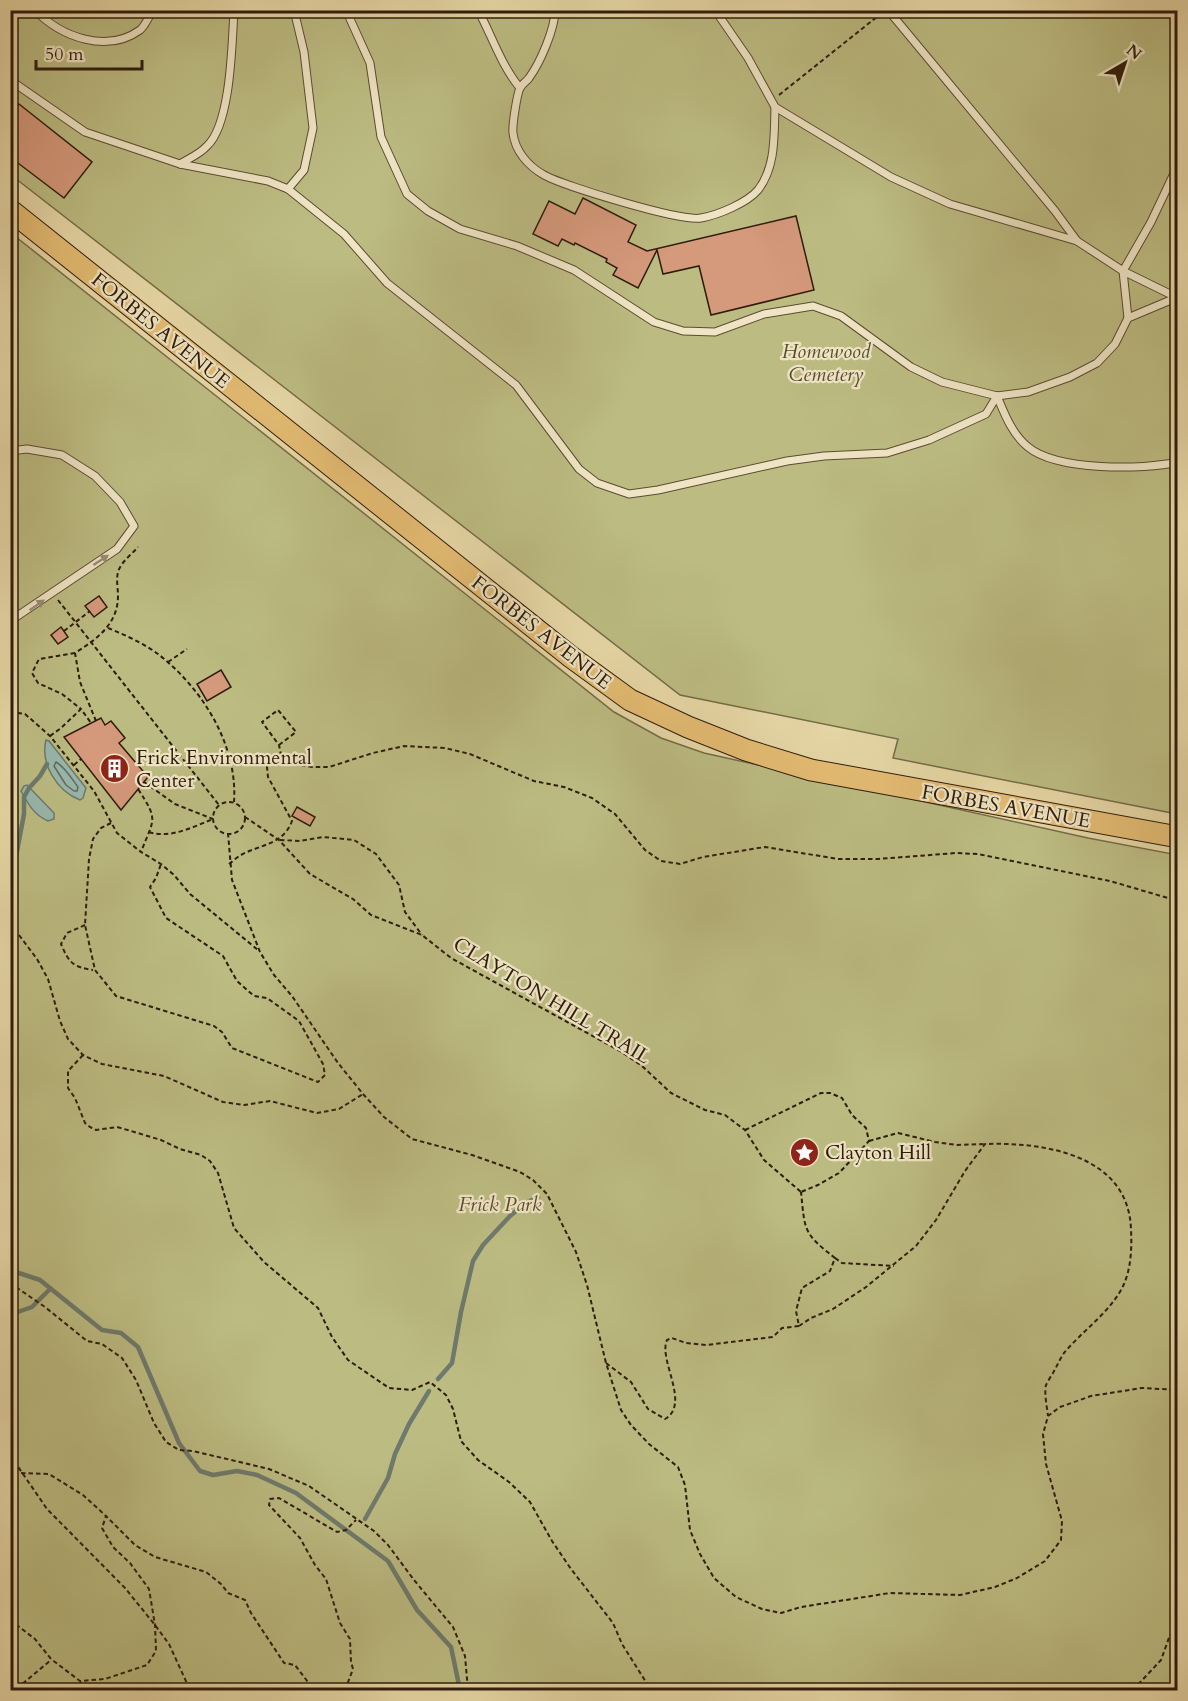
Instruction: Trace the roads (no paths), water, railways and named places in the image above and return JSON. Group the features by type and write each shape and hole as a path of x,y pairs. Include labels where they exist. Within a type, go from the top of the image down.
{"main road":[{"name":"FORBES AVENUE","path":"10,210 571,657 630,700 688,727 746,750 811,770 1178,837"}],"lane":[{"path":"35,10 44,20 75,38 112,42 141,29 153,10"},
{"path":"180,164 208,146 222,119 230,69 234,10"},
{"path":"288,189 304,170 312,128 303,52 294,10"},
{"path":"346,10 370,63 381,137 407,194 428,211 460,229 517,246 574,270 654,322 683,331 715,332 764,314 813,306 841,316 911,367 942,382 997,396 1028,392 1070,377 1096,363 1115,344 1128,318 1123,271 1151,222 1178,165"},
{"path":"478,10 508,73 520,88"},
{"path":"555,10 555,19 543,51 530,78 520,88 513,132 520,156 544,175 581,189 652,210 700,219 738,206 758,190 771,164 774,104"},
{"path":"716,10 748,58 774,104 891,177 950,204 1077,241 1123,271 1177,297"},
{"path":"887,10 1055,211 1077,241"},
{"path":"10,80 85,132 180,164 268,182 288,189 344,234 387,284 516,385 579,469 597,483 629,494 658,490 787,461 824,456 887,453 929,440 986,414 997,396"},
{"path":"1128,318 1177,297"},
{"path":"997,396 1008,424 1029,448 1065,463 1115,466 1163,465 1178,462"},
{"path":"10,451 27,449 62,455 95,476 120,502 134,526 117,549 10,621"}],"water":[{"path":"46,740 86,788 80,800 64,790 52,776 46,758"},
{"path":"27,785 54,813 54,819 48,821 32,809 21,791"}],"waterway":[{"path":"10,869 15,862 24,814 24,797 47,764"},
{"path":"438,1379 452,1363 473,1261 483,1245 510,1216 538,1197"},
{"path":"10,1270 40,1280 102,1330 121,1333 138,1347 179,1443 200,1471 213,1475 237,1471 257,1475 296,1493 388,1561 417,1610 451,1647 460,1690"},
{"path":"10,1326 15,1313 32,1307 50,1289"},
{"path":"365,1519 388,1478 395,1454 409,1424 429,1391"}],"place":[{"name":"Frick Environmental Center","path":"115,769"},
{"name":"Clayton Hill","path":"804,1152"}],"park label":[{"name":"Homewood Cemetery","path":"826,362"},
{"name":"Frick Park","path":"500,1204"}]}
